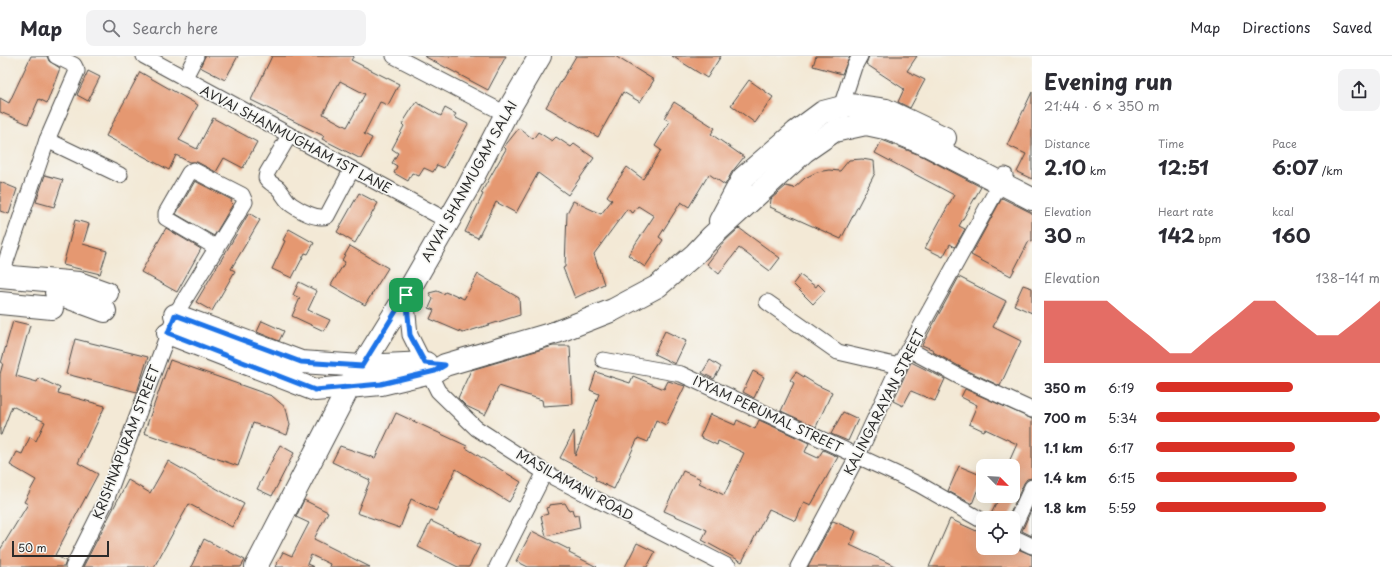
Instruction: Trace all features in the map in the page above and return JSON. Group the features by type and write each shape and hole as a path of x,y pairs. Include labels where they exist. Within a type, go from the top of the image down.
{"main road":[{"name":"AVVAI SHANMUGAM SALAI","path":"256,567 349,387 406,295 506,114 540,56"},
{"path":"712,236 743,178 796,132 823,112 850,105 886,110 956,144 1032,199"},
{"path":"172,324 315,390 381,384 433,367 557,332 613,310 658,286 695,254 712,236 805,151 834,131 866,124 889,129 1003,179 1032,188"},
{"path":"0,280 54,300"},
{"path":"0,280 79,283 106,302 54,300 0,303"},
{"path":"172,324 301,362 362,366 433,367"}],"street":[{"path":"0,280 47,140 76,74 77,68 56,56"},
{"name":"AVVAI SHANMUGHAM 1ST LANE","path":"144,56 448,221"},
{"path":"184,79 196,56"},
{"path":"394,56 506,114"},
{"path":"841,107 854,67 860,56"},
{"path":"289,136 267,173 266,178 292,205 316,217 321,218 327,216 352,169"},
{"path":"47,140 120,175"},
{"name":"KRISHNAPURAM STREET","path":"73,567 105,503 172,324 217,248 245,199 242,195 193,170 189,173 166,214 166,218 217,248"},
{"name":"KALINGARAYAN STREET","path":"798,567 858,455 899,366 910,350 1003,179"},
{"name":"MASILAMANI ROAD","path":"406,295 410,335 433,367 438,391 476,428 545,472 705,562 729,567"},
{"path":"767,302 838,352 899,366"},
{"path":"910,350 962,378 1032,410"},
{"name":"IYYAM PERUMAL STREET","path":"602,360 681,374 920,485 976,517"},
{"path":"497,567 545,472"},
{"path":"1020,513 1032,487"},
{"path":"1020,540 1032,546"}],"building":[{"path":"31,56 47,56 49,61 60,68 47,103 39,99 28,124 0,112 0,98 9,103"},
{"path":"205,56 238,56 225,80 200,67"},
{"path":"272,56 354,56 351,60 399,84 388,105 380,102 364,134 372,138 361,159 322,139 324,136 251,100","holes":["340,81 365,94 347,127 323,114"]},
{"path":"424,56 506,56 488,90"},
{"path":"576,56 615,56 654,80 640,102 623,92 598,137 546,107"},
{"path":"672,56 721,56 707,78"},
{"path":"816,56 850,56 842,74 813,66"},
{"path":"869,56 917,56 907,71 925,80 910,108 898,102 904,89 866,64"},
{"path":"88,71 100,77 88,101 77,95"},
{"path":"140,72 198,105 179,140 197,149 213,118 257,142 243,168 224,158 216,172 197,162 189,162 176,155 169,170 106,136"},
{"path":"749,80 773,97 755,123 731,105"},
{"path":"1032,92 1032,179 1017,172 1026,154 1007,145"},
{"path":"416,102 441,116 445,108 456,114 454,117 468,124 444,168 437,165 433,172 424,168 419,176 412,173 408,181 394,173 397,166 392,163 398,153 392,149 404,126 402,124"},
{"path":"674,102 715,128 711,134 744,157 732,172 725,185 709,174 689,207 681,202 659,237 663,240 645,267 628,255 654,216 638,206 633,213 627,209 594,254 604,284 575,298 563,268 565,267 567,213 573,201 601,214 612,200 607,196 627,167 643,179 661,150 655,146 670,121 664,118"},
{"path":"519,128 533,139 538,132 552,141 556,137 571,147 574,144 594,158 568,195 538,173 516,213 496,202 478,238 465,232 483,194 481,193 506,149 504,147"},
{"path":"882,140 922,156 981,187 959,226 965,229 955,247 950,244 943,257 925,248 954,195 875,153"},
{"path":"862,159 874,161 875,173 841,239 770,207 771,199 786,186 794,188 805,178 817,172 829,170 840,171 849,160"},
{"path":"45,175 63,180 54,207 36,202"},
{"path":"195,181 232,200 231,202 233,204 214,236 176,214"},
{"path":"0,182 17,189 9,214 0,211"},
{"path":"359,193 378,203 355,243 337,232"},
{"path":"1002,198 1032,213 1032,242 1029,241 1011,276 971,255"},
{"path":"249,213 260,220 231,269 235,271 212,311 196,302"},
{"path":"75,220 89,224 83,244 107,251 100,274 63,265"},
{"path":"166,228 201,249 177,292 141,272"},
{"path":"739,228 780,258 770,271 739,248 719,274 707,264 724,242"},
{"path":"289,229 314,243 308,254 305,253 292,278 272,269 285,241 283,240"},
{"path":"350,246 388,268 365,305 331,285 345,262 342,260"},
{"path":"478,274 519,298 520,315 463,333 430,319 434,310 429,308 433,299 429,293 437,291 444,294 445,292 451,293 464,299"},
{"path":"800,275 816,287 818,284 825,291 813,304 793,284"},
{"path":"959,277 1006,301 993,327 1021,341 1000,386 966,370 933,352 934,350 922,345"},
{"path":"299,282 317,291 308,310 330,320 324,331 292,316 300,298 293,295"},
{"path":"1023,285 1032,288 1032,313 1014,305"},
{"path":"13,321 30,325 16,376 37,382 39,378 60,388 58,393 105,406 78,463 98,474 55,555 66,561 64,567 0,567 0,550 28,504 24,502 36,480 10,465 17,452 22,454 30,437 36,441 45,422 12,406 0,435 0,374 3,363 1,363"},
{"path":"262,321 284,331 279,341 257,332"},
{"path":"665,331 686,341 675,364 654,354"},
{"path":"75,339 148,357 137,392 66,374"},
{"path":"553,346 570,346 573,404 543,406 542,400 499,386 485,415 466,406 458,398 471,370"},
{"path":"170,360 272,396 286,408 290,425 287,435 253,423 238,466 144,433"},
{"path":"710,360 721,367 714,379 702,373"},
{"path":"911,362 945,379 935,401 911,391 903,406 893,401"},
{"path":"753,371 764,377 754,398 743,392"},
{"path":"596,372 630,383 633,376 664,389 668,381 685,386 666,425 656,420 648,442 638,438 614,489 595,480 596,477 560,458 574,431 575,456 599,394 590,390"},
{"path":"796,372 832,392 816,427 781,411 794,383 790,380"},
{"path":"965,389 1032,419 1032,478 1027,479 1020,492 1020,459 1010,459 1017,444 985,429 984,431 969,424 977,405 961,397"},
{"path":"843,412 858,419 848,441 831,434"},
{"path":"396,413 467,446 466,448 521,482 509,502 456,469 436,511 411,499 400,528 357,513 370,480 332,462 340,446 375,458"},
{"path":"710,414 735,425 737,420 755,429 759,420 809,443 805,452 818,458 823,450 838,457 811,505 804,502 796,521 769,509 742,562 702,540 707,530 664,511 683,471 701,479 699,483 724,495 738,466 744,453 718,441 717,445 700,437"},
{"path":"280,445 294,453 272,496 257,489"},
{"path":"168,461 244,504 232,527 189,504 154,567 83,567 128,480 150,493"},
{"path":"959,466 976,473 976,494 972,504 948,491"},
{"path":"304,500 328,512 314,539 370,567 329,567 330,564 311,555 307,564 314,567 275,567 283,552 292,556 309,523 296,517"},
{"path":"565,503 569,510 572,509 574,516 578,515 580,528 546,536 541,516 548,514 546,508 549,507 549,505"},
{"path":"996,503 1015,503 1011,511 992,511"},
{"path":"1032,508 1032,536 1022,531"},
{"path":"950,519 976,531 976,555 1020,555 1020,550 1032,555 1032,567 929,567"},
{"path":"431,521 480,545 469,567 458,567 418,547"},
{"path":"833,521 856,531 850,545 897,567 808,567"},
{"path":"532,531 570,550 569,553 597,567 528,567 516,561"},
{"path":"204,539 245,560 241,567 191,567"},
{"path":"637,543 655,552 647,567 625,567"}],"route":[{"path":"406,295 406,313 410,335 425,363 445,365 435,371 381,384 315,390 168,333 175,315 301,362 362,366 406,295"}]}
